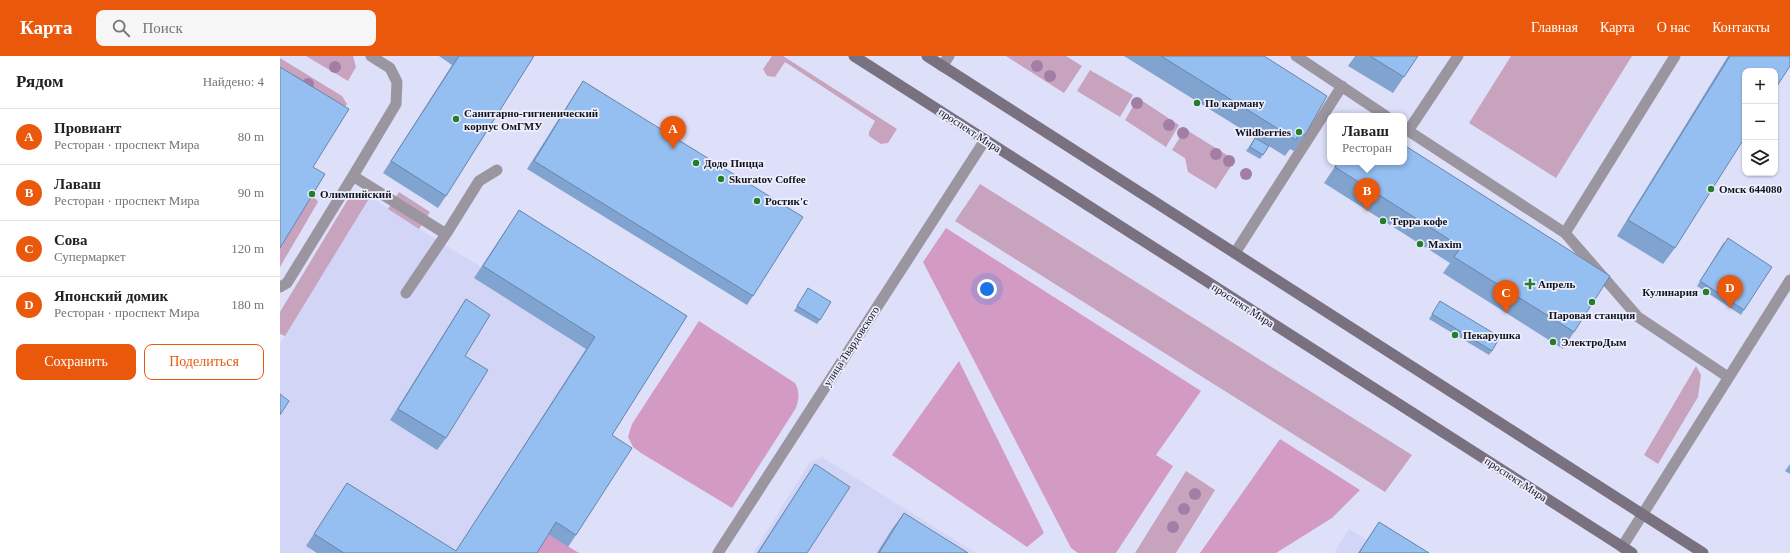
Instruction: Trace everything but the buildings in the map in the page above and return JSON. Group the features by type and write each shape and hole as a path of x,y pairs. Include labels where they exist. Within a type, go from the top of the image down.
{"main road":[{"name":"проспект Мира","path":"854,56 1632,553"},
{"path":"927,56 1703,553"}],"street":[{"path":"280,287 287,283 354,176 396,104 397,82 390,68 371,56"},
{"path":"942,66 949,56"},
{"path":"1296,56 1382,113"},
{"path":"1407,129 1458,56"},
{"path":"1565,233 1675,56"},
{"path":"1235,253 1342,86"},
{"path":"1407,131 1565,233 1638,317 1728,377"},
{"name":"улица Твардовского","path":"718,553 985,140"},
{"path":"406,294 479,181 496,170"},
{"path":"354,176 446,234"},
{"path":"1622,547 1790,280"}],"shaded area":[{"path":"306,56 353,56 356,67 348,81"},
{"path":"772,56 783,56 897,129 888,143 881,144 869,136 869,132 875,121 785,62 775,77 767,76 763,69"},
{"path":"1006,56 1066,56 1082,66 1064,93"},
{"path":"1511,56 1632,56 1556,178 1469,123"},
{"path":"280,58 342,96 347,104 337,118 280,83"},
{"path":"1090,70 1133,95 1120,117 1077,91"},
{"path":"1138,98 1179,125 1166,147 1125,120"},
{"path":"1185,129 1235,160 1216,189 1188,172 1185,158 1172,150"},
{"path":"980,184 1412,455 1385,492 955,221"},
{"path":"399,192 430,212 419,229 388,209"},
{"path":"357,193 370,197 285,336 280,334 280,312 347,201 352,195"},
{"path":"311,196 318,202 280,267 280,246"},
{"path":"370,197 481,267 511,222 679,328 603,447 568,547 536,553 280,553 280,344"},
{"path":"946,228 1201,391 1156,455 1173,466 1116,553 1078,553 1071,548 923,262"},
{"path":"699,321 795,383 797,386 798,398 796,408 732,508 641,453 633,447 628,437 632,424"},
{"path":"959,361 1044,533 1027,547 892,455"},
{"path":"1696,366 1701,375 1698,397 1658,464 1644,455"},
{"path":"1280,439 1360,490 1332,518 1276,553 1200,553"},
{"path":"822,457 976,553 753,553 810,462"},
{"path":"1186,471 1215,490 1176,553 1135,553"},
{"path":"1349,529 1390,553 1334,553"},
{"path":"548,534 579,553 536,553"}],"place":[{"name":"По карману","path":"1197,103"},
{"name":"Санитарно-гигиенический корпус ОмГМУ","path":"456,119"},
{"name":"Wildberries","path":"1299,132"},
{"name":"Провиант","path":"673,149"},
{"name":"Додо Пицца","path":"696,163"},
{"name":"Skuratov Coffee","path":"721,179"},
{"name":"Омск 644080","path":"1711,189"},
{"name":"Олимпийский","path":"312,194"},
{"name":"Ростик'с","path":"757,201"},
{"name":"Лаваш","path":"1367,211"},
{"name":"Терра кофе","path":"1383,221"},
{"name":"Maxim","path":"1420,244"},
{"name":"Апрель","path":"1530,284"},
{"name":"Кулинария","path":"1706,292"},
{"name":"Паровая станция","path":"1592,302"},
{"name":"Японский домик","path":"1730,308"},
{"name":"Сова","path":"1506,313"},
{"name":"Пекарушка","path":"1455,335"},
{"name":"ЭлектроДым","path":"1553,342"}]}
